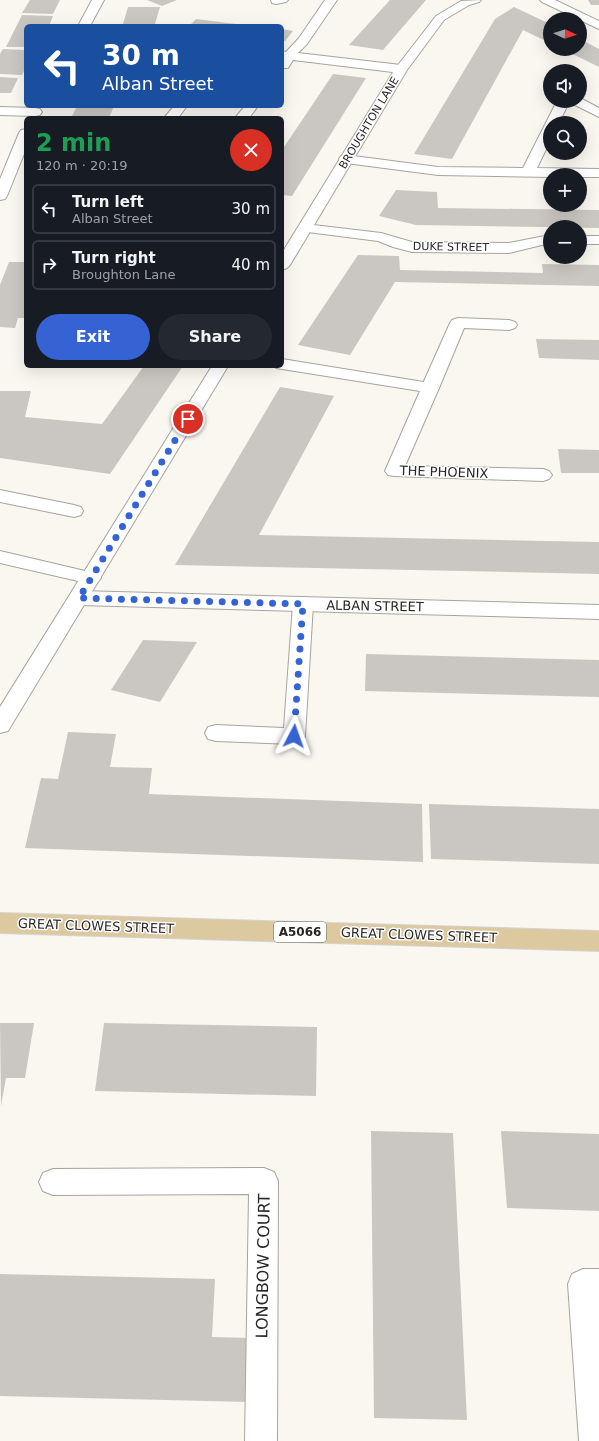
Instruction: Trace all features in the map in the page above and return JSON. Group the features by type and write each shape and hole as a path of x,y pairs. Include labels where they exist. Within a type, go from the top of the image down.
{"main road":[{"name":"GREAT CLOWES STREET","path":"0,923 599,941"}],"street":[{"path":"85,24 98,0"},
{"path":"286,56 303,41 331,0"},
{"name":"BROUGHTON LANE","path":"284,262 401,69 440,18 465,3 475,0"},
{"path":"546,0 599,25"},
{"path":"286,56 401,69"},
{"path":"587,107 599,113"},
{"path":"173,116 179,108"},
{"path":"244,116 250,108"},
{"path":"0,111 35,112"},
{"path":"528,172 543,141"},
{"path":"0,196 23,148"},
{"path":"346,159 438,171 599,173"},
{"name":"DUKE STREET","path":"305,228 381,237 398,244 412,247 509,248 543,241"},
{"path":"587,240 599,240"},
{"path":"284,364 430,388 458,323 509,324"},
{"path":"0,725 92,578 219,368"},
{"name":"THE PHOENIX","path":"430,388 394,472 543,475"},
{"path":"0,496 74,510"},
{"path":"0,557 92,578"},
{"name":"ALBAN STREET","path":"79,598 599,612"},
{"path":"216,733 294,736 303,604"},
{"name":"LONGBOW COURT","path":"53,1182 264,1181 262,1441"},
{"path":"595,1441 583,1284 599,1284"}],"building":[{"path":"30,0 60,0 53,14 22,13"},
{"path":"147,0 177,0 162,6"},
{"path":"390,0 426,0 383,50 349,45"},
{"path":"588,0 599,0 599,5 591,5"},
{"path":"128,7 160,7 155,24 123,24"},
{"path":"514,7 543,21 543,40 523,30 452,159 414,154 495,19"},
{"path":"22,15 53,16 50,24 24,24 24,47 6,47"},
{"path":"196,19 236,24 191,24"},
{"path":"284,29 293,31 285,41"},
{"path":"587,43 599,49 599,67 576,56 587,56"},
{"path":"3,49 24,50 24,71 22,75 0,74 0,54"},
{"path":"333,74 366,78 292,196 284,195 284,147"},
{"path":"0,77 18,78 11,93 0,93"},
{"path":"76,108 113,108 110,116 72,116"},
{"path":"396,190 437,192 438,208 543,209 543,212 587,212 587,210 599,210 599,228 587,228 587,220 543,220 543,227 416,225 379,216"},
{"path":"358,255 399,256 400,270 543,273 542,264 599,265 599,286 395,282 350,355 298,345"},
{"path":"9,262 24,262 24,318 18,318 15,328 0,327 0,285"},
{"path":"536,339 599,340 599,360 539,358"},
{"path":"143,368 182,368 110,474 0,458 0,391 31,391 25,417 102,424"},
{"path":"280,387 334,396 259,535 599,542 599,574 175,565"},
{"path":"558,449 599,450 599,473 561,473"},
{"path":"143,640 197,642 160,702 111,690"},
{"path":"366,654 599,660 599,697 365,691"},
{"path":"68,732 116,734 110,767 152,768 149,794 422,804 423,862 25,848 41,778 58,779"},
{"path":"429,804 599,809 599,864 431,859"},
{"path":"0,1023 34,1023 25,1078 6,1078 1,1106"},
{"path":"104,1023 317,1027 316,1096 95,1091"},
{"path":"371,1131 453,1133 467,1420 374,1418"},
{"path":"501,1131 599,1134 599,1211 507,1208"},
{"path":"0,1274 215,1279 212,1337 250,1338 248,1402 0,1396"}],"route":[{"path":"188,419 79,598 303,604 294,736"}]}
